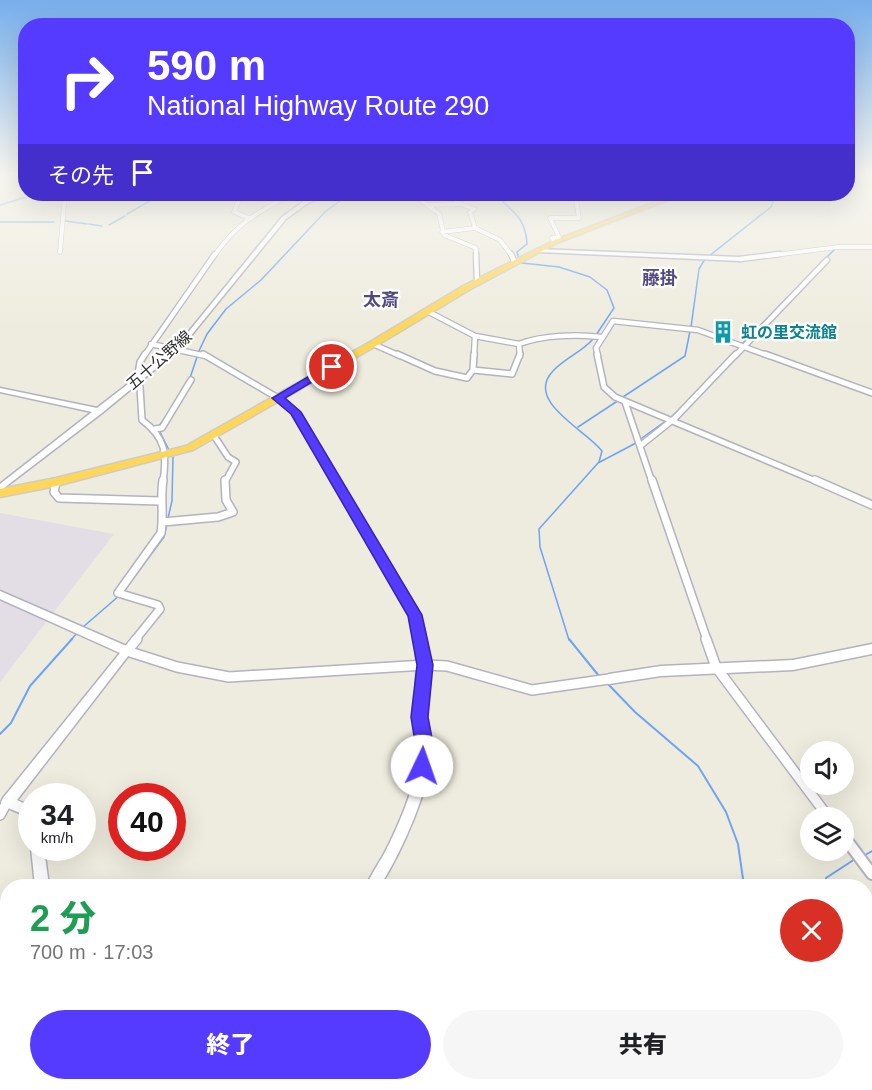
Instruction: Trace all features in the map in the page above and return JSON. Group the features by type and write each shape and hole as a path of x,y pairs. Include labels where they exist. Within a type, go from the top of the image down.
{"highway":[{"path":"0,493 56,482 189,448 477,282 555,242 597,226"}],"street":[{"path":"60,252 62,226"},
{"path":"138,374 140,362 152,344 231,232 239,226"},
{"name":"五十公野線","path":"0,488 178,347 278,226"},
{"path":"441,226 442,232"},
{"path":"554,226 559,237 552,238 555,242"},
{"path":"442,232 475,228 492,232 509,250 515,263"},
{"path":"442,232 476,248 477,282"},
{"path":"539,250 740,259 838,247 872,247"},
{"path":"640,446 673,419 827,260"},
{"path":"428,311 451,326 475,336 519,344 537,338 558,340 590,334 602,337"},
{"path":"872,393 695,330 613,321 596,348 604,387 615,397 673,419 872,504"},
{"path":"373,344 440,373 467,378 472,370 475,336"},
{"path":"152,344 201,353 278,398 295,412 415,615 425,665 420,717 425,749 418,784 387,864 377,879"},
{"path":"472,370 512,374 520,358 519,344"},
{"path":"154,429 162,428 165,420 181,402 191,380"},
{"path":"0,815 7,802 160,609 158,605 118,593 153,547 161,533 163,522 160,501 166,454 154,429 142,420 140,387 133,384"},
{"path":"0,390 99,411"},
{"path":"625,402 716,667 821,807"},
{"path":"163,522 218,517 233,512 226,500 225,479 236,462 228,457 213,434"},
{"path":"56,482 54,492 59,498 160,501"},
{"path":"0,595 127,651 177,667 229,677 425,665 447,666 532,690 716,667 793,665 872,649"},
{"path":"7,802 18,807"},
{"path":"854,850 872,874"},
{"path":"39,861 41,879"}],"shaded area":[{"path":"0,513 114,534 0,682"}],"waterway":[{"path":"198,353 207,334 226,309 261,280 312,226"},
{"path":"519,259 517,252 527,244 523,226"},
{"path":"709,256 747,226"},
{"path":"826,258 835,249"},
{"path":"691,327 699,269 705,259"},
{"path":"522,263 559,267 590,277 607,290 614,308 596,335"},
{"path":"742,344 787,298"},
{"path":"623,397 685,356 690,331"},
{"path":"593,339 553,371 546,382 546,393 561,414 602,451 599,462"},
{"path":"190,378 197,357"},
{"path":"578,427 619,400"},
{"path":"671,417 685,404"},
{"path":"159,426 167,415"},
{"path":"642,438 667,420"},
{"path":"159,430 169,450"},
{"path":"569,640 540,547 539,529 598,463 636,443"},
{"path":"168,518 172,501 173,457"},
{"path":"123,592 164,537 167,524"},
{"path":"83,627 120,595"},
{"path":"71,640 77,633"},
{"path":"0,734 11,723 30,686 72,639"},
{"path":"569,639 599,676"},
{"path":"607,683 635,712 698,766 726,812 738,844 743,879"},
{"path":"865,855 872,851"},
{"path":"826,879 855,859"}],"place":[{"name":"虹の里交流館","path":"723,332"}],"district":[{"name":"藤掛","path":"660,278"},
{"name":"太斎","path":"381,300"}],"route":[{"path":"332,367 278,398 295,412 415,615 420,630 425,665 420,717 425,749 422,766"}]}
